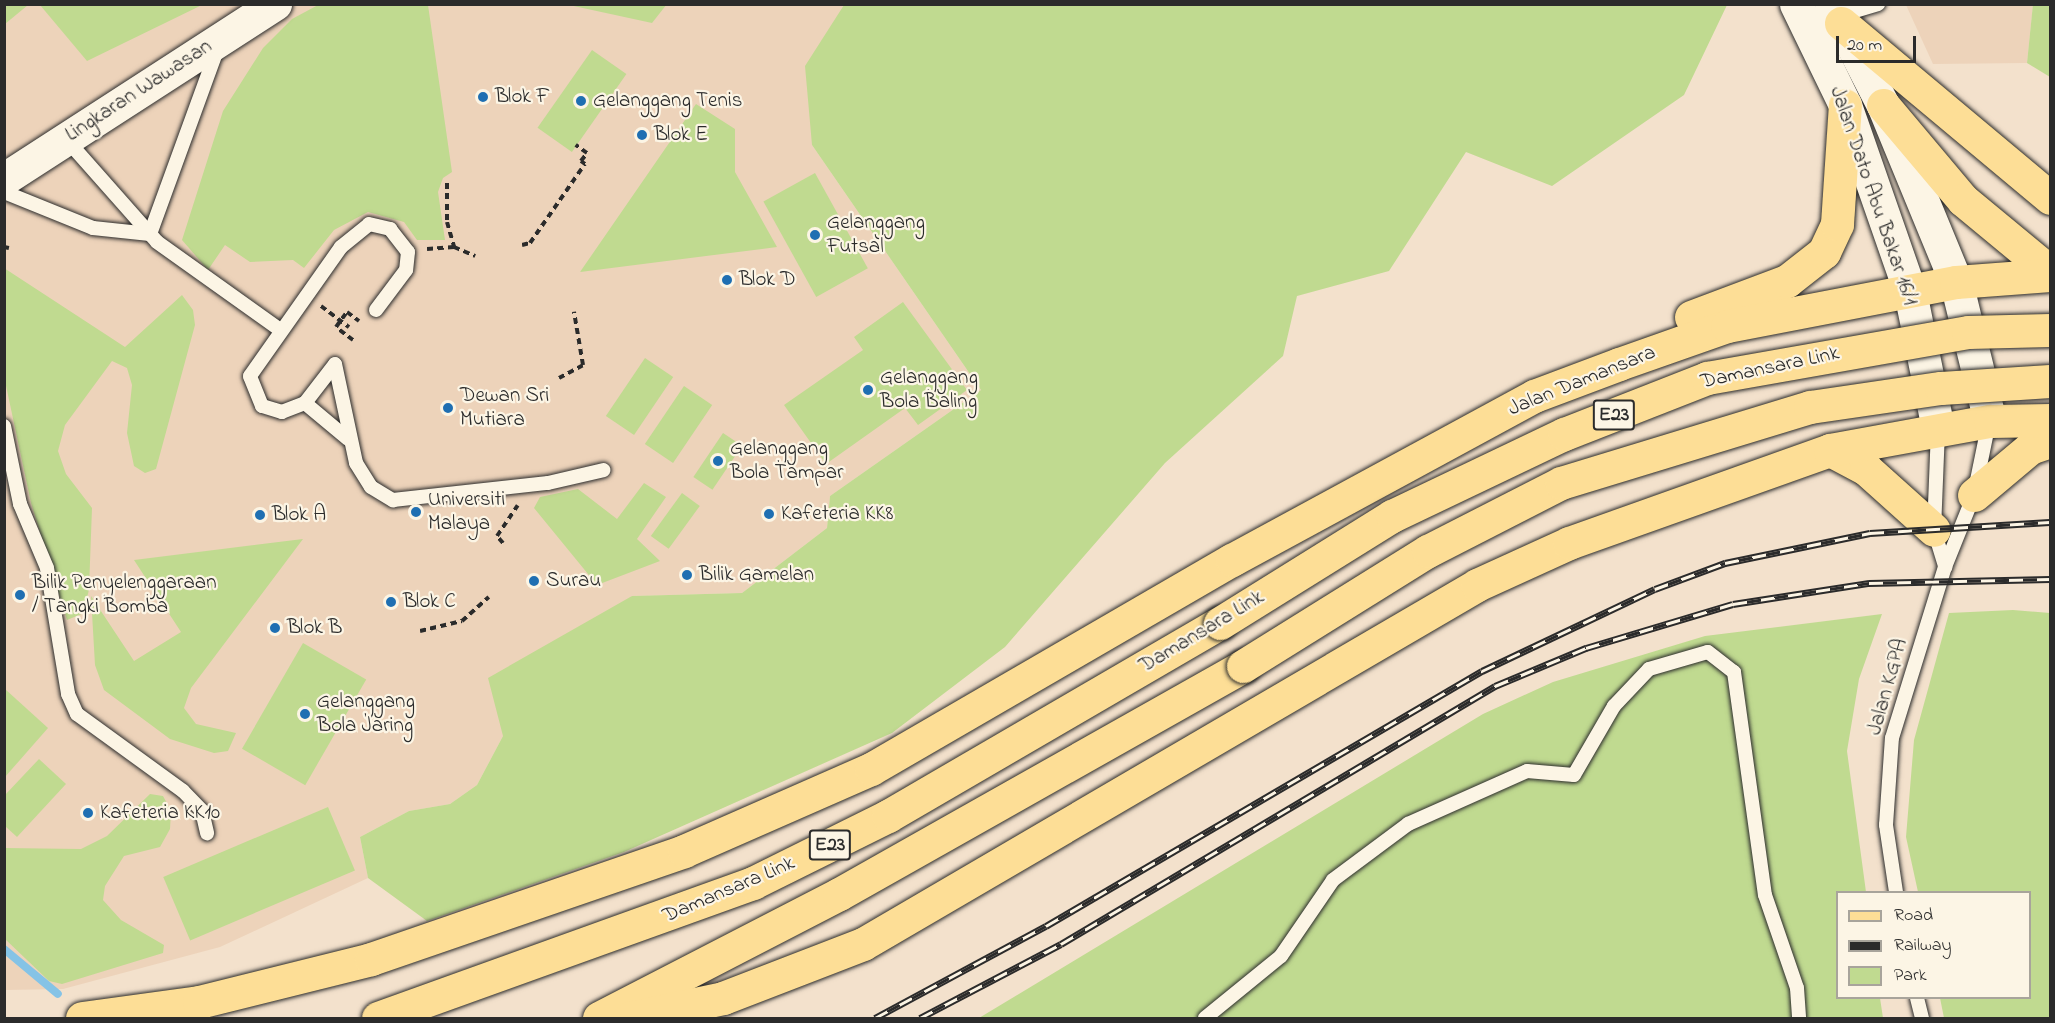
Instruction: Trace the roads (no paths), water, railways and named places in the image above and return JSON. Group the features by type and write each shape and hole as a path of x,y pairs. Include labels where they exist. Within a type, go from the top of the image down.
{"main road":[{"name":"Lingkaran Wawasan","path":"4,179 275,4"},
{"name":"Jalan Dato Abu Bakar 16/1","path":"1796,4 1845,105 1910,292 1938,429"},
{"name":"Jalan Dato Abu Bakar 16/1","path":"1837,15 1883,105 1956,282 1990,421"},
{"path":"1837,15 2050,198"},
{"path":"1232,560 1535,375 1787,281 1824,252 1838,224 1845,105"},
{"path":"1883,105 1963,200 2050,274"},
{"name":"Jalan Damansara","path":"82,1018 200,1002 371,959 684,851 871,769 1232,560 1534,396 1727,326 1956,282 2050,274"},
{"name":"Damansara Link","path":"378,1018 753,883 888,816 1220,623 1392,516 1564,434 1707,378 1968,332 2050,330"},
{"name":"E23","path":"599,1018 839,894 1243,666 1428,551 1561,483 1810,407 1941,388 2050,381"},
{"path":"629,1018 723,999 863,944 1477,585 1663,505 1830,450 1990,421 2050,420"},
{"path":"1974,495 2031,448 2050,441"},
{"path":"1830,450 1866,470 1934,530"}],"lane":[{"path":"1837,15 1878,4"},
{"path":"150,234 222,37"},
{"path":"66,139 150,234 279,329"},
{"path":"4,192 93,228 150,234"},
{"path":"376,310 406,270 408,252 390,229 380,224 359,228 279,329 256,362 250,388 271,411 305,403 335,364 348,439 362,475 393,500 515,487 604,470"},
{"path":"305,403 348,439"},
{"name":"Jalan KGPA","path":"1896,891 1886,825 1892,738 1945,567 1974,495 1990,421"},
{"path":"4,426 20,504 47,568 68,694 77,714 183,791 202,811 207,833"},
{"path":"1938,429 1934,530 1945,567"},
{"path":"1205,1018 1281,956 1333,880 1408,824 1527,771 1574,775 1614,706 1649,669 1708,652 1734,672 1765,895 1797,988 1799,1018"},
{"path":"1917,999 1922,1018"}],"waterway":[{"path":"4,949 58,994"}],"railway":[{"path":"875,1018 1046,926 1482,671 1655,589 1725,563 1870,533 2050,522"},
{"path":"920,1018 1061,944 1495,686 1586,648 1733,604 1869,583 2050,579"}],"place":[{"name":"Blok F","path":"483,97"},
{"name":"Gelanggang Tenis","path":"581,101"},
{"name":"Blok E","path":"642,135"},
{"name":"Gelanggang Futsal","path":"815,235"},
{"name":"Blok D","path":"727,280"},
{"name":"Gelanggang Bola Baling","path":"868,390"},
{"name":"Dewan Sri Mutiara","path":"448,408"},
{"name":"Gelanggang Bola Tampar","path":"718,461"},
{"name":"Universiti Malaya","path":"416,512"},
{"name":"Kafeteria KK8","path":"769,514"},
{"name":"Blok A","path":"260,515"},
{"name":"Bilik Gamelan","path":"687,575"},
{"name":"Surau","path":"534,581"},
{"name":"Bilik Penyelenggaraan / Tangki Bomba","path":"20,595"},
{"name":"Blok C","path":"391,602"},
{"name":"Blok B","path":"275,628"},
{"name":"Gelanggang Bola Jaring","path":"305,714"},
{"name":"Kafeteria KK10","path":"88,813"}]}
